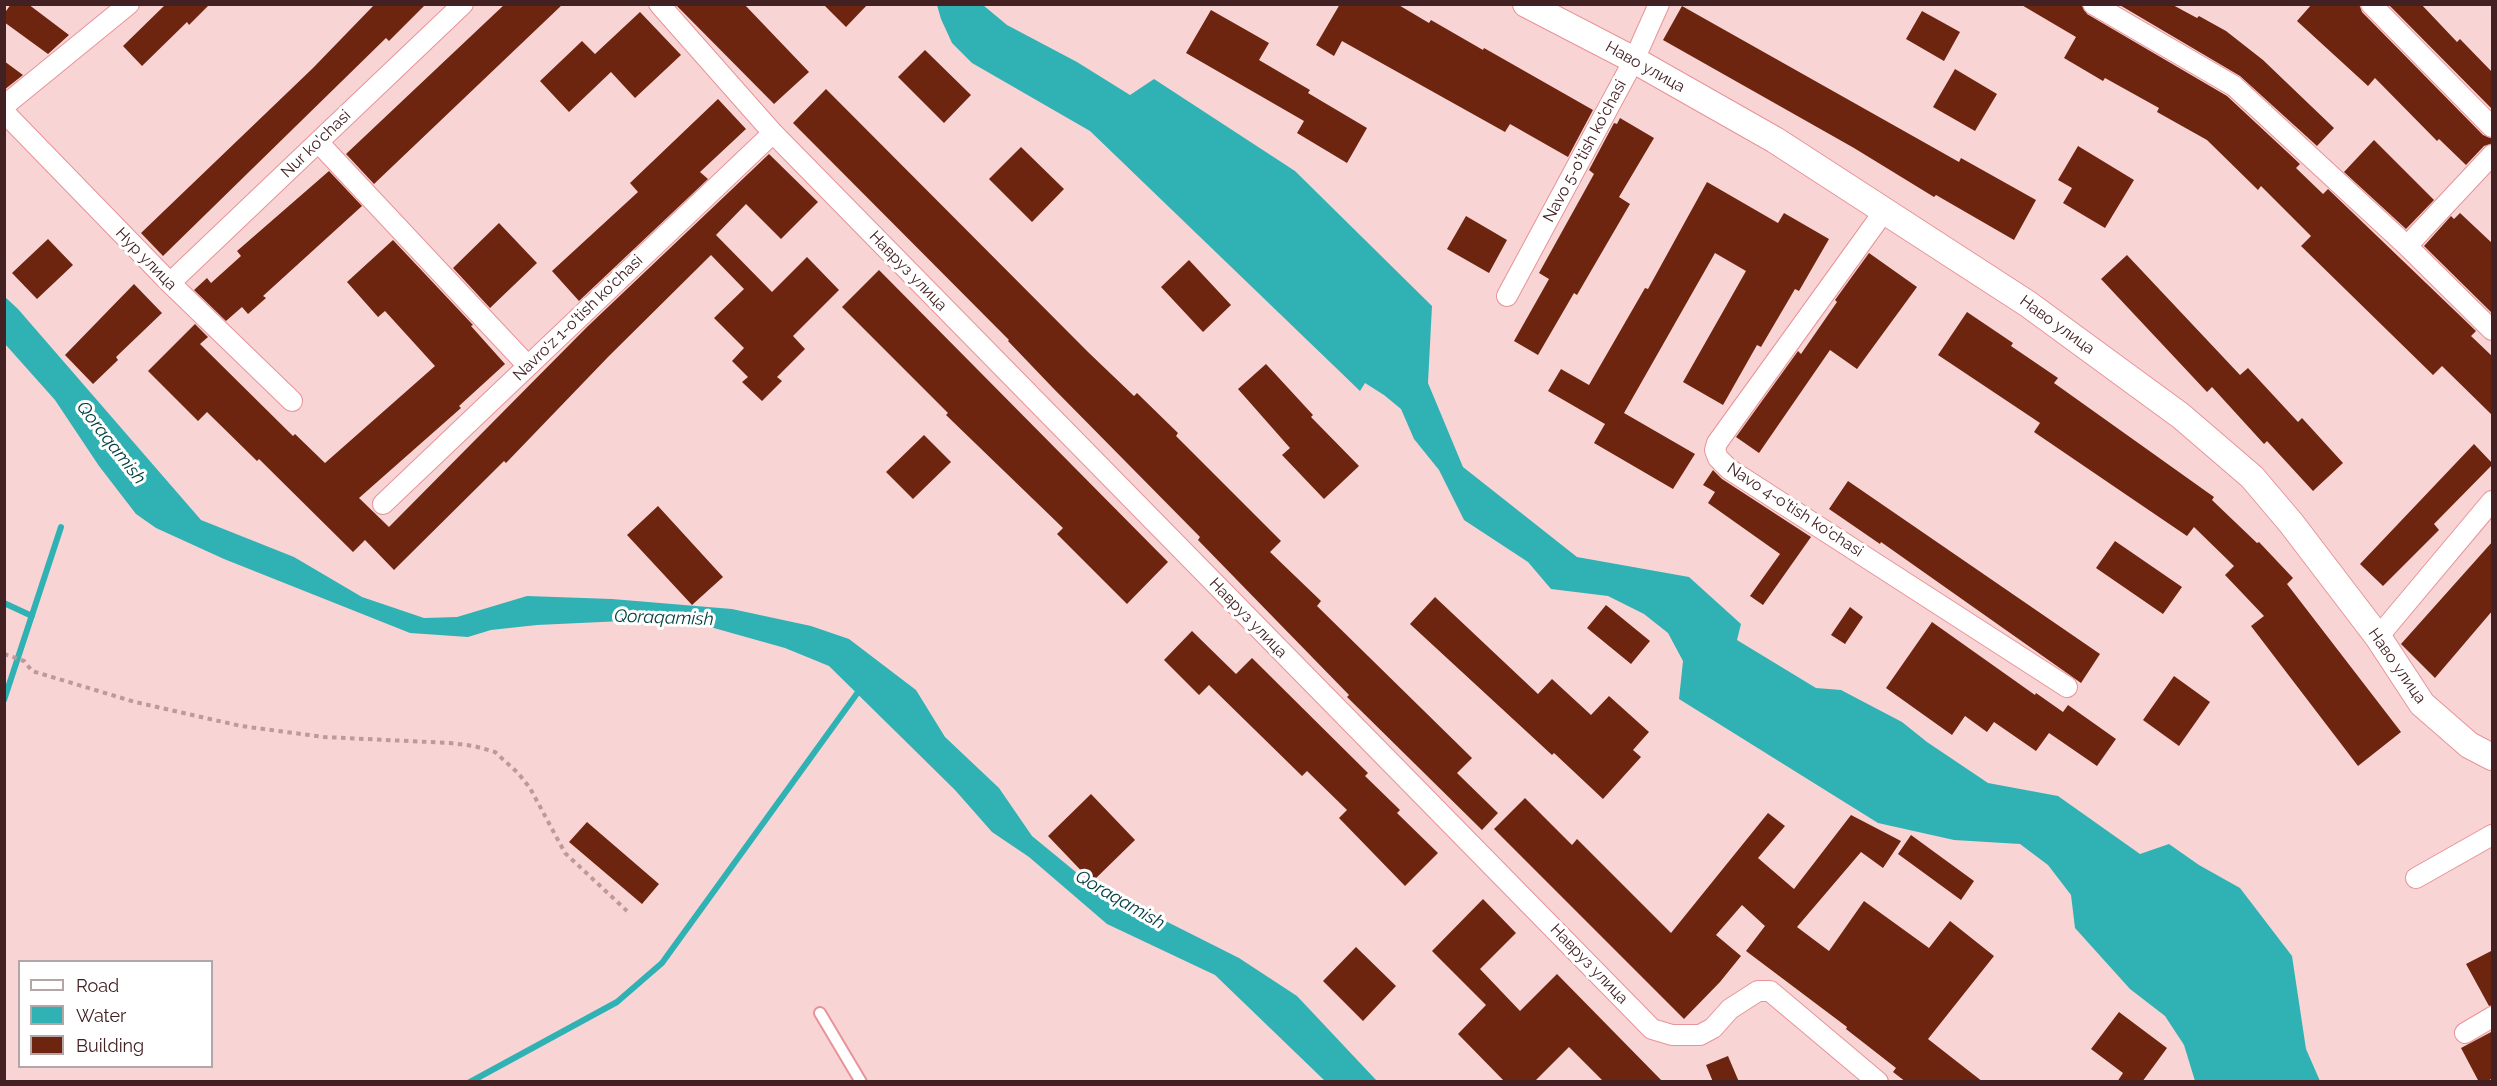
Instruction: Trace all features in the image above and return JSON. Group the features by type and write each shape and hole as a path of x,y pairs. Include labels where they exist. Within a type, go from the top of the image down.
{"street":[{"path":"4,106 129,4"},
{"name":"Nur ko'chasi","path":"170,283 463,4"},
{"name":"Навруз улица","path":"659,4 772,133 1652,1029 1672,1035 1700,1035 1713,1028 1730,1008 1758,991 1770,992 1878,1082"},
{"name":"Navo 5-o'tish ko'chasi","path":"1507,296 1634,60 1659,4"},
{"path":"2093,4 2234,86 2407,246 2493,330"},
{"path":"2371,4 2493,127"},
{"name":"Наво улица","path":"1542,8 1775,140 1885,210 2028,304 2181,416 2252,477 2291,523 2378,637 2422,704 2469,745 2493,757"},
{"name":"Нур улица","path":"4,112 170,283 292,401"},
{"name":"Navro'z 1-o'tish ko'chasi","path":"384,504 772,133"},
{"path":"318,142 528,366"},
{"path":"2407,246 2493,155"},
{"name":"Navo 4-o'tish ko'chasi","path":"1885,210 1717,443 1715,450 1718,458 1729,469 2067,687"},
{"path":"2378,637 2493,501"},
{"path":"2416,878 2493,835"},
{"path":"2465,1033 2493,1017"}],"lane":[{"path":"820,1013 861,1082"}],"path":[{"path":"4,654 24,661 32,671 135,702 241,726 324,737 450,743 495,752 518,773 530,788 565,853 627,911"}],"water":[{"path":"937,5 983,5 1007,25 1077,62 1130,95 1154,79 1295,171 1432,306 1428,383 1463,467 1577,557 1689,577 1741,624 1737,640 1816,688 1841,690 1902,722 1927,742 1988,783 2058,796 2140,854 2169,844 2199,865 2240,888 2292,956 2306,1049 2320,1081 2195,1081 2184,1045 2165,1016 2130,989 2075,928 2071,895 2048,865 2020,844 1954,840 1878,823 1679,699 1683,661 1668,633 1644,614 1608,596 1551,589 1528,562 1464,520 1439,470 1414,439 1401,409 1365,383 1360,391 1090,131 972,63 952,43"},
{"name":"Qoraqamish","path":"5,297 18,309 201,520 294,557 362,597 424,618 457,617 527,596 612,599 732,609 811,626 849,639 916,690 945,737 999,788 1032,836 1088,882 1239,958 1297,996 1377,1081 1325,1081 1215,975 1107,924 1029,857 992,832 955,790 829,666 785,648 696,623 623,621 537,625 491,630 468,637 410,633 224,559 156,528 136,514 99,466 55,400 5,344"}],"building":[{"path":"11,4 28,4 69,35 48,54 4,22 4,14"},
{"path":"166,4 210,4 189,25 187,22 142,66 123,46"},
{"path":"375,4 426,4 389,41 386,38 163,256 141,233 313,68"},
{"path":"505,4 563,4 374,184 346,154"},
{"path":"675,4 744,4 809,72 774,104"},
{"path":"823,4 868,4 846,27"},
{"path":"1340,4 1397,4 1429,23 1431,20 1483,50 1484,48 1593,110 1568,157 1510,124 1505,132 1342,41 1334,56 1316,45"},
{"path":"2020,4 2081,4 2087,14 2227,96 2300,164 2296,168 2323,194 2328,189 2476,331 2471,336 2493,357 2493,416 2442,366 2433,375 2301,246 2311,236 2261,186 2258,190 2207,140 2157,112 2159,108 2105,78 2103,81 2064,58 2076,37"},
{"path":"2118,4 2171,4 2226,31 2263,60 2334,128 2317,146 2240,76"},
{"path":"2312,4 2359,4 2362,12 2483,135 2493,139 2493,143 2484,146 2466,165 2439,139 2437,141 2375,78 2368,86 2297,21"},
{"path":"2388,4 2421,4 2457,42 2460,39 2493,73 2493,110"},
{"path":"1682,6 1959,162 1961,158 2036,200 2014,240 1936,195 1934,197 1854,148 1663,40"},
{"path":"1211,10 1269,43 1259,60 1310,90 1308,93 1367,128 1347,163 1297,133 1304,121 1186,53"},
{"path":"1922,11 1960,32 1944,61 1906,39"},
{"path":"640,12 681,55 635,98 611,72 569,112 540,81 582,41 595,54"},
{"path":"925,50 971,95 944,123 898,77"},
{"path":"4,61 23,75 4,90"},
{"path":"1955,69 1997,94 1975,131 1933,107"},
{"path":"826,89 1088,352 1134,396 1137,393 1178,433 1176,436 1281,541 1270,552 1321,601 1317,606 1472,758 1457,773 1498,813 1482,830 1347,697 1349,695 1198,540 1200,537 1053,388 1009,340 793,123"},
{"path":"718,99 746,129 700,172 708,179 579,301 552,271 638,192 630,183"},
{"path":"1620,118 1654,138 1619,197 1630,204 1577,295 1574,293 1538,355 1514,341 1549,279 1539,273 1594,174 1589,170 1614,123 1617,124"},
{"path":"2374,140 2434,200 2406,229 2344,172"},
{"path":"2078,146 2134,180 2105,228 2063,203 2072,188 2058,180"},
{"path":"1021,147 1064,189 1032,222 989,179"},
{"path":"769,154 818,202 781,239 746,204 716,235 772,292 807,257 839,290 793,336 805,349 777,377 782,381 762,401 742,382 748,377 732,361 744,348 714,318 744,289 711,255 506,463 504,461 394,570 365,540 353,552 259,459 257,461 207,412 198,421 148,371 195,324 208,337 200,344 293,436 295,434 325,463 435,366 385,311 378,317 347,282 393,240 473,325 471,326 505,364 459,406 461,408 359,498 389,527 587,327"},
{"path":"329,171 362,206 263,296 266,298 248,314 242,307 226,321 194,290 207,278 211,283 241,256 237,251"},
{"path":"1707,182 1778,223 1784,213 1829,239 1799,291 1795,289 1761,347 1757,345 1723,405 1683,382 1746,271 1715,253 1624,413 1695,454 1673,489 1594,443 1605,424 1548,391 1561,369 1589,385 1645,288 1648,289"},
{"path":"2460,213 2493,244 2493,314 2424,246 2451,216 2454,219"},
{"path":"1466,216 1507,240 1489,273 1447,249"},
{"path":"499,223 537,263 490,308 453,268"},
{"path":"48,239 73,265 37,299 12,273"},
{"path":"1869,253 1917,287 1857,369 1830,350 1759,453 1736,437 1798,351 1801,354 1837,302 1835,300"},
{"path":"2127,255 2240,375 2248,368 2298,422 2302,418 2343,463 2313,491 2267,441 2264,444 2212,387 2207,392 2101,279"},
{"path":"1189,260 1231,305 1203,332 1161,287"},
{"path":"879,270 1168,562 1127,604 1057,534 1063,528 946,415 948,413 842,307"},
{"path":"134,284 162,313 116,357 118,360 93,384 65,355"},
{"path":"1967,312 2013,343 2011,346 2058,378 2054,383 2214,497 2212,500 2257,543 2259,542 2293,578 2287,584 2401,732 2358,766 2251,626 2264,616 2225,575 2234,566 2194,527 2187,536 2034,432 2040,423 1938,355"},
{"path":"1266,364 1313,415 1311,417 1359,466 1324,499 1282,455 1290,448 1238,389"},
{"path":"924,435 951,462 913,499 886,472"},
{"path":"2474,444 2493,464 2434,524 2439,530 2383,586 2360,564"},
{"path":"1713,470 1722,479 1811,537 1763,605 1750,596 1780,554 1708,503 1715,492 1703,485"},
{"path":"1848,481 2100,654 2081,683 1881,542 1880,544 1829,509"},
{"path":"658,506 723,577 692,605 627,535"},
{"path":"2115,541 2182,587 2163,614 2096,568"},
{"path":"2493,541 2493,610 2435,678 2401,644"},
{"path":"1435,597 1538,694 1552,679 1591,715 1609,696 1649,732 1633,750 1641,757 1603,799 1410,624"},
{"path":"1606,605 1650,641 1631,664 1587,628"},
{"path":"1850,607 1863,617 1845,644 1831,635"},
{"path":"1932,622 2035,695 2036,693 2063,712 2068,705 2116,739 2097,766 2049,733 2036,751 1994,722 1987,732 1965,716 1952,735 1886,688"},
{"path":"1192,631 1236,674 1252,658 1368,773 1365,776 1400,810 1397,813 1438,853 1405,886 1339,818 1347,810 1307,771 1302,776 1209,685 1199,695 1164,660"},
{"path":"2174,676 2210,702 2179,746 2143,720"},
{"path":"1091,794 1135,840 1092,882 1048,836"},
{"path":"1525,798 1572,845 1577,839 1671,933 1768,813 1785,826 1758,858 1794,889 1851,815 1901,841 1883,868 1861,852 1797,927 1829,951 1864,901 1929,948 1950,921 1994,956 1928,1039 1983,1082 1906,1082 1893,1072 1896,1068 1846,1029 1847,1027 1746,951 1765,926 1742,905 1716,935 1741,956 1720,982 1684,1019 1494,829"},
{"path":"587,822 659,884 642,904 569,842"},
{"path":"1911,835 1974,881 1961,900 1898,854"},
{"path":"1483,899 1516,933 1480,969 1520,1011 1557,974 1663,1082 1604,1082 1569,1047 1534,1082 1505,1082 1458,1034 1486,1005 1432,951"},
{"path":"1356,947 1396,986 1363,1021 1323,981"},
{"path":"2493,950 2493,1005 2489,1006 2466,964"},
{"path":"2119,1012 2167,1048 2142,1082 2117,1082 2123,1073 2091,1049"},
{"path":"2493,1031 2493,1078 2486,1082 2479,1082 2461,1048"},
{"path":"1728,1056 1739,1082 1713,1082 1706,1065"}],"waterway":[{"path":"4,700 61,527"},
{"path":"4,603 32,616"},
{"path":"470,1082 617,1002 662,963 861,688"}]}
